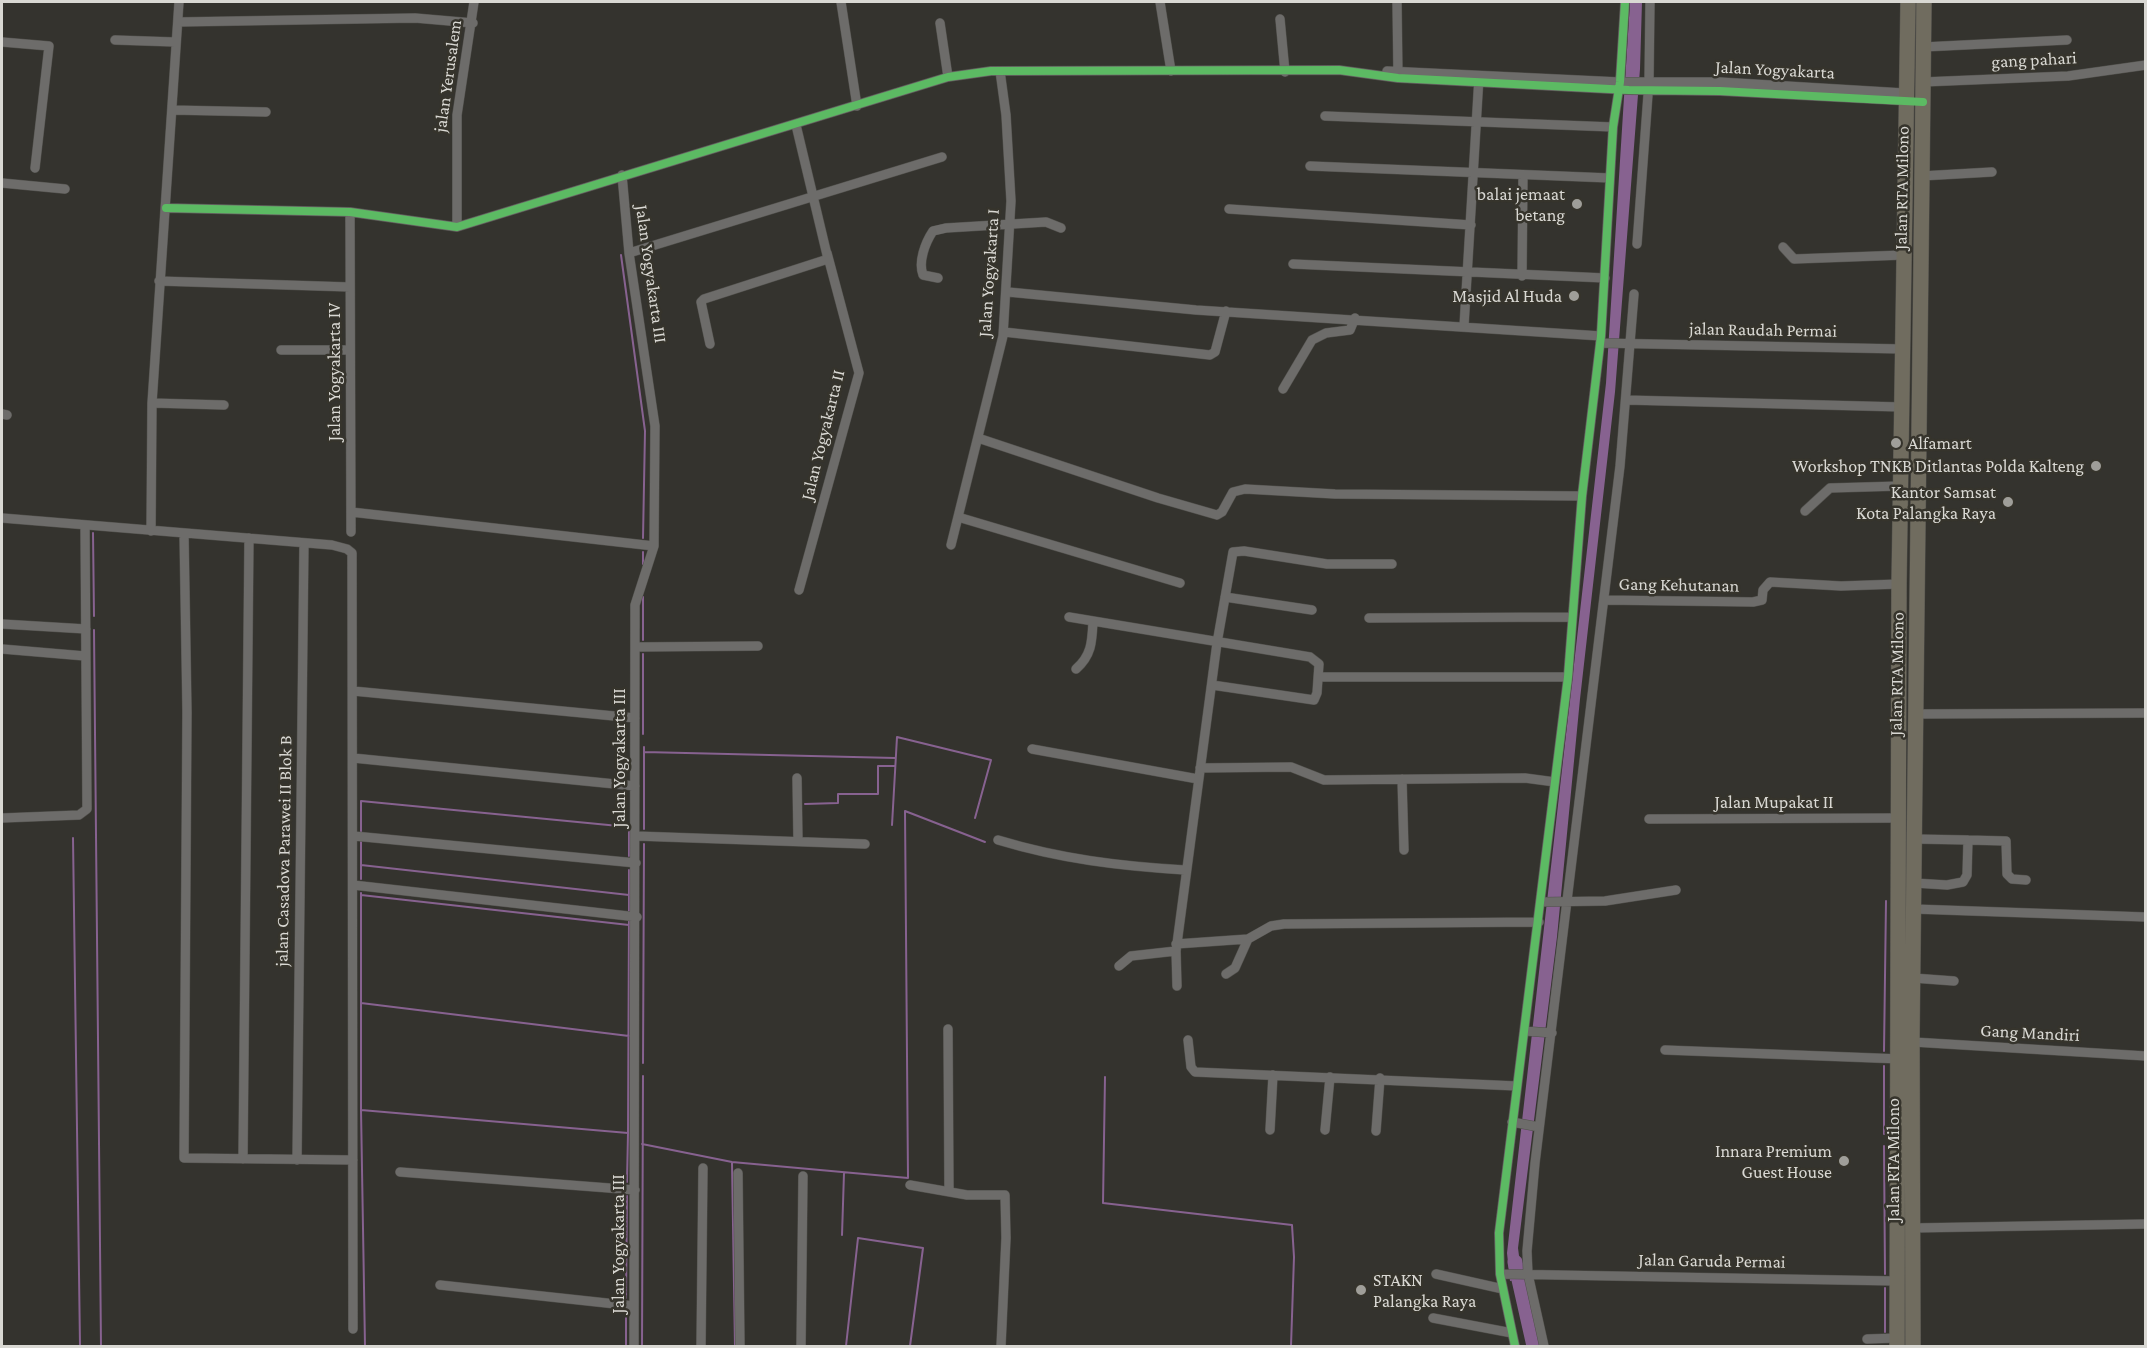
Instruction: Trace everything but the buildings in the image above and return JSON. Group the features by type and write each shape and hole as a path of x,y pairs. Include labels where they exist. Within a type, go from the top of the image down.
{"highway":[{"name":"Jalan RTA Milono","path":"1897,1342 1899,584 1908,2"},
{"name":"Jalan RTA Milono","path":"1913,1347 1912,1060 1924,2"},
{"path":"1905,232 1920,232"},
{"path":"1899,747 1915,747"}],"street":[{"path":"151,531 152,404 179,2"},
{"name":"jalan Yerusalem","path":"457,227 457,115 474,2"},
{"path":"841,2 857,106"},
{"path":"1160,2 1171,71"},
{"path":"1397,2 1398,75"},
{"path":"1544,1347 1524,1274 1537,1126 1539,922 1555,902 1555,782 1568,677 1582,496 1604,341 1613,127 1624,86 1625,2"},
{"path":"1637,244 1650,2"},
{"path":"178,22 415,18 472,23"},
{"path":"1280,19 1285,72"},
{"path":"940,23 948,77"},
{"path":"115,40 175,42"},
{"path":"1923,47 2067,40"},
{"path":"2,42 49,46 35,168"},
{"name":"gang pahari","path":"1923,82 2068,76 2145,65"},
{"path":"166,208 350,212 457,227 948,77 1000,71 1349,72 1720,91 1905,97 1923,102"},
{"name":"Jalan Yogyakarta I","path":"951,545 1004,332 1010,224 1006,115 1000,71"},
{"path":"1464,326 1475,174 1479,78"},
{"path":"172,110 266,112"},
{"path":"1325,116 1613,127"},
{"name":"Jalan Yogyakarta II","path":"796,125 859,373 799,590"},
{"path":"629,254 942,157"},
{"path":"1310,166 1610,178"},
{"path":"1921,176 1992,172"},
{"name":"Jalan Yogyakarta III","path":"622,175 629,254 655,426 654,546 637,595 634,1347"},
{"path":"1522,276 1523,176"},
{"path":"2,183 65,189"},
{"path":"1229,209 1471,225"},
{"name":"Jalan Yogyakarta IV","path":"350,212 351,532"},
{"path":"938,278 923,275 921,270 928,240 933,231 946,228 1046,222 1061,228"},
{"path":"1783,247 1794,259 1904,255"},
{"path":"710,344 701,302 704,299 825,260 827,254"},
{"path":"1293,264 1605,278"},
{"path":"159,281 350,287"},
{"name":"jalan Raudah Permai","path":"1008,292 1226,311 1464,326 1627,344 1903,349"},
{"path":"1515,1347 1503,1289 1505,1274 1499,1233 1517,1086 1539,1032 1555,902 1604,600 1626,400 1627,344 1634,294"},
{"path":"1004,332 1210,355 1215,352 1226,311"},
{"path":"1283,389 1312,340 1326,333 1350,330 1356,318"},
{"path":"281,350 350,350"},
{"path":"1626,400 1902,407"},
{"path":"152,404 224,405"},
{"path":"978,438 1158,498 1217,514 1222,512 1233,492 1245,489 1335,494 1582,496"},
{"path":"1805,511 1830,489 1900,486"},
{"path":"351,512 654,546"},
{"path":"958,517 1180,583"},
{"path":"2,518 340,546 352,553 353,1329"},
{"path":"2,818 79,815 87,809 85,525"},
{"path":"184,533 187,712 184,1158 352,1160"},
{"path":"243,1159 249,538"},
{"name":"jalan Casadova Parawei II Blok B","path":"297,1160 304,543"},
{"path":"1177,986 1176,948 1185,870 1217,643 1232,555 1237,550 1327,564 1392,564"},
{"name":"Gang Kehutanan","path":"1604,600 1753,602 1762,600 1766,584 1899,584"},
{"path":"1225,597 1312,610"},
{"path":"1069,617 1310,657 1319,664 1316,698 1310,700 1212,685"},
{"path":"1369,618 1572,617"},
{"path":"1076,669 1086,660 1090,652 1093,621"},
{"path":"2,624 86,629"},
{"path":"636,647 758,646"},
{"path":"2,649 85,656"},
{"path":"1319,677 1568,677"},
{"path":"353,691 635,718"},
{"path":"1916,714 2145,713"},
{"path":"1032,749 1198,779"},
{"path":"353,759 635,786"},
{"path":"1200,768 1290,767 1324,780 1524,778 1555,782"},
{"path":"797,778 798,841"},
{"path":"1402,780 1404,850"},
{"name":"Jalan Mupakat II","path":"1649,819 1898,818"},
{"path":"354,836 636,864"},
{"path":"636,836 865,844"},
{"path":"1915,839 2006,841 2007,874 2012,879 2026,880"},
{"path":"998,840 1050,855 1103,864 1185,870"},
{"path":"1914,883 1947,885 1963,882 1967,875 1968,840"},
{"path":"353,885 637,916"},
{"path":"1555,902 1605,901 1676,890"},
{"path":"1914,909 2145,916"},
{"path":"1119,966 1131,956 1248,939 1271,927 1284,924 1539,922"},
{"path":"1226,974 1235,968 1248,939"},
{"path":"1913,978 1954,981"},
{"path":"948,1029 950,1190"},
{"path":"1188,1040 1191,1067 1196,1072 1380,1078 1517,1086"},
{"name":"Gang Mandiri","path":"1913,1042 2145,1056"},
{"path":"1665,1050 1912,1060"},
{"path":"1270,1130 1273,1074"},
{"path":"1325,1130 1330,1077"},
{"path":"1376,1131 1380,1078"},
{"path":"1514,1123 1537,1126"},
{"path":"701,1347 703,1168"},
{"path":"400,1172 635,1190"},
{"path":"738,1173 740,1347"},
{"path":"801,1347 803,1176"},
{"path":"910,1185 950,1190 967,1195 1005,1195 1006,1238 1001,1347"},
{"path":"1912,1228 2145,1224"},
{"path":"1436,1274 1503,1289"},
{"name":"Jalan Garuda Permai","path":"1505,1274 1896,1281"},
{"path":"440,1285 634,1306"},
{"path":"1433,1318 1512,1333"},
{"path":"1867,1340 1897,1342"}],"shaded area":[{"path":"1630,2 1642,2 1640,69 1615,392 1580,699 1557,937 1518,1248 1522,1279 1510,1281 1507,1253 1606,383"}],"waterway":[{"path":"621,255 645,431 643,538"},
{"path":"93,533 94,616"},
{"path":"643,552 643,564"},
{"path":"643,597 643,640"},
{"path":"94,630 101,1346"},
{"path":"643,654 643,734"},
{"path":"892,825 897,737 991,760 975,818"},
{"path":"644,747 644,829"},
{"path":"644,752 895,758"},
{"path":"805,804 838,803 838,794 878,794 878,766 895,766"},
{"path":"361,834 361,801 629,827 629,856"},
{"path":"642,1144 732,1162 908,1178 905,811 985,842"},
{"path":"73,838 80,1346"},
{"path":"361,840 361,879"},
{"path":"643,1063 644,844"},
{"path":"361,865 629,895"},
{"path":"629,870 629,914"},
{"path":"361,893 361,1110"},
{"path":"361,895 629,925"},
{"path":"1884,1051 1886,901"},
{"path":"628,1133 629,920"},
{"path":"361,1003 629,1036"},
{"path":"1884,1066 1884,1134"},
{"path":"642,1346 643,1076"},
{"path":"1105,1077 1103,1203 1292,1225 1294,1257 1291,1346"},
{"path":"365,1346 361,1110 628,1133 627,1182"},
{"path":"1884,1146 1885,1274"},
{"path":"732,1163 735,1346"},
{"path":"842,1235 844,1173"},
{"path":"626,1298 627,1196"},
{"path":"846,1346 858,1238 923,1248 910,1346"},
{"path":"1515,1262 1534,1346"},
{"path":"1885,1288 1885,1332"},
{"path":"626,1313 626,1346"}],"cycle path":[{"path":"1515,1346 1500,1274 1499,1233 1568,677 1582,496 1601,336 1613,127 1620,82 1625,2"},
{"path":"166,208 350,212 457,227 948,77 991,71 1339,70 1398,78 1923,102"}],"place":[{"name":"balai jemaat betang","path":"1577,204"},
{"name":"Masjid Al Huda","path":"1574,296"},
{"name":"Alfamart","path":"1896,443"},
{"name":"Workshop TNKB Ditlantas Polda Kalteng","path":"2096,466"},
{"name":"Kantor Samsat Kota Palangka Raya","path":"2008,502"},
{"name":"Innara Premium Guest House","path":"1844,1161"},
{"name":"STAKN Palangka Raya","path":"1361,1290"}]}
